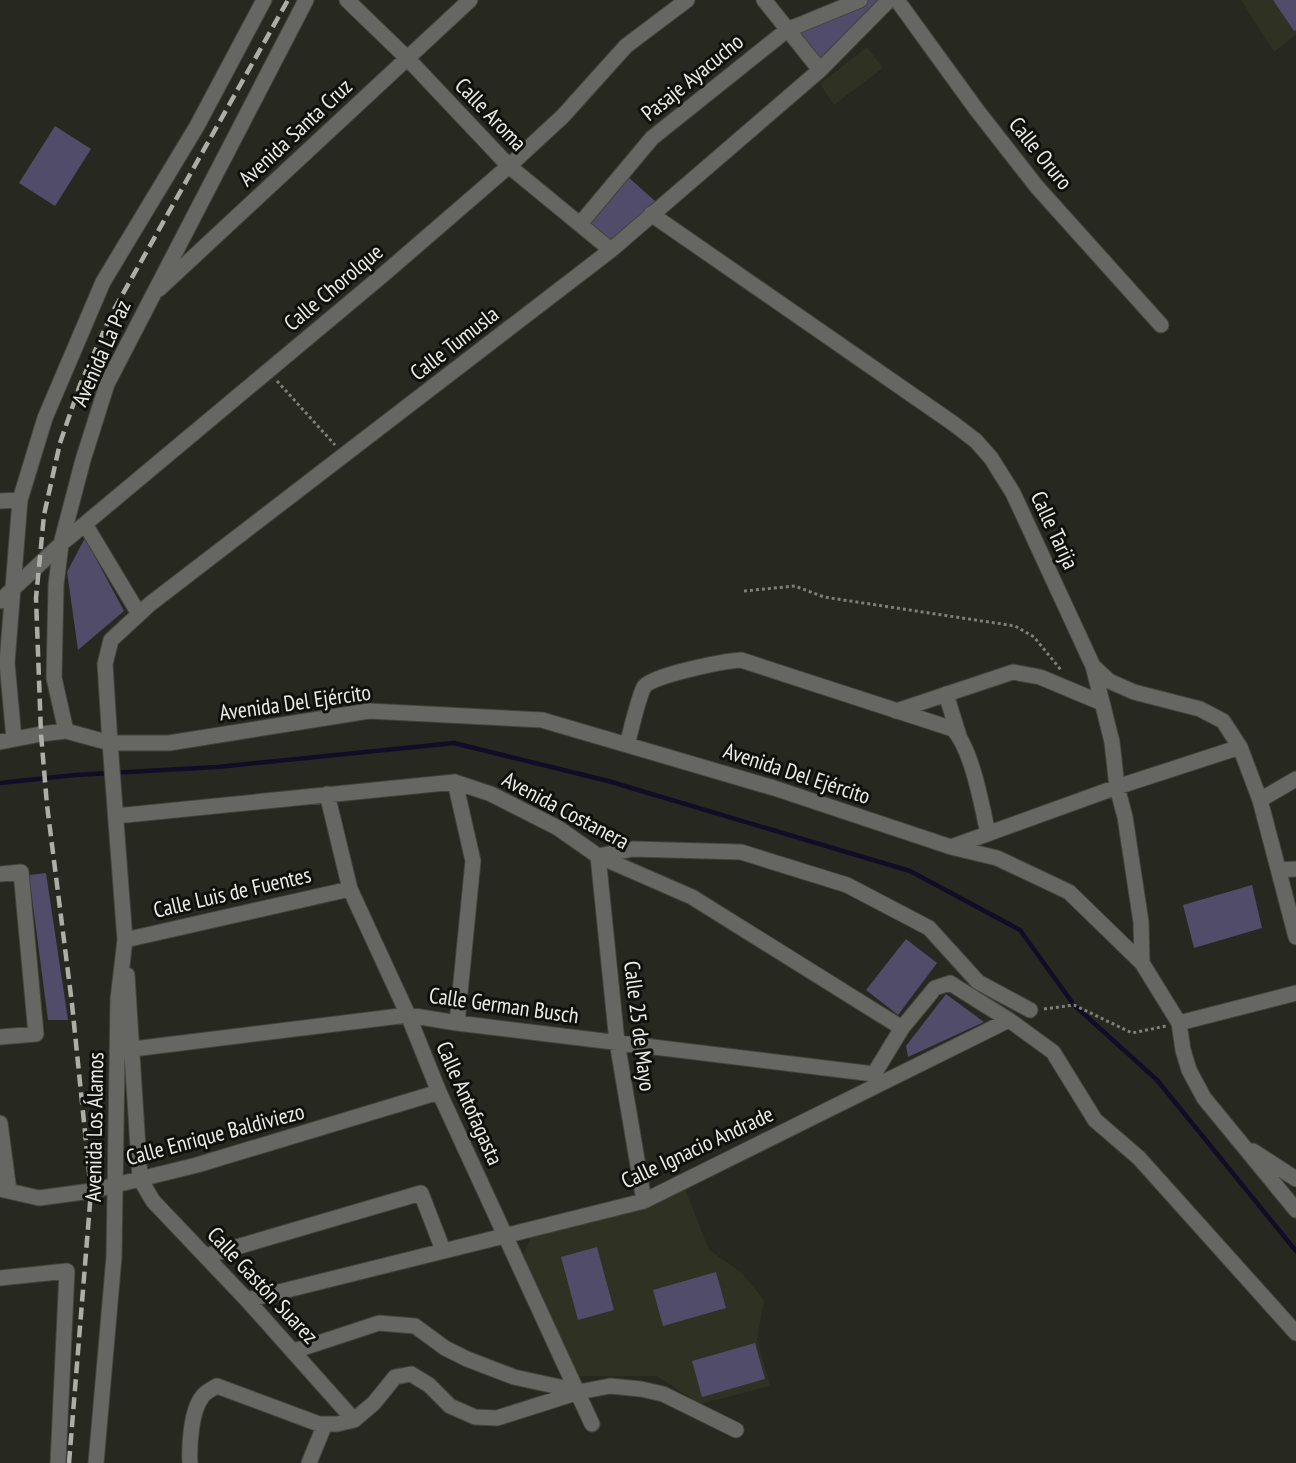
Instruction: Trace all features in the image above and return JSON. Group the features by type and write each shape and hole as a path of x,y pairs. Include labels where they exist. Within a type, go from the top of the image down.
{"street":[{"name":"Avenida La Paz","path":"7,741 3,663 20,500 45,418 104,282 197,126 264,0"},
{"name":"Avenida La Paz","path":"66,731 54,678 56,585 61,544 83,460 107,384 306,0"},
{"name":"Calle Aroma","path":"347,0 407,58 509,166 611,250"},
{"name":"Avenida Santa Cruz","path":"151,297 470,0"},
{"name":"Calle Chorolque","path":"0,601 61,544 509,166 562,116 626,46 687,0"},
{"path":"764,0 820,70"},
{"name":"Pasaje Ayacucho","path":"580,224 652,138 787,30 860,0"},
{"name":"Calle Tumusla","path":"110,743 105,664 111,640 139,614 611,250 820,70 890,0"},
{"name":"Calle Oruro","path":"897,0 1037,187 1161,325"},
{"name":"Calle Tarija","path":"651,214 976,441 991,458 1013,493 1094,666 1109,681 1134,692 1200,709 1223,721 1240,747 1260,800 1296,937"},
{"path":"0,501 20,500"},
{"path":"86,524 139,614"},
{"path":"627,745 644,687 655,679 725,660 741,660 953,729 959,736"},
{"path":"1094,666 1112,741 1117,787 1125,817 1141,922 1142,963"},
{"path":"896,711 1013,672 1040,677 1102,703"},
{"path":"946,694 978,785 988,834"},
{"name":"Avenida Del Ejército","path":"110,743 169,743 369,711 542,720 774,788 951,847 997,858 1069,892 1142,963 1179,1023 1189,1071 1204,1098 1296,1210"},
{"path":"7,741 66,731 110,743"},
{"name":"Avenida Los Álamos","path":"96,1463 114,1257 116,1184 125,1050 118,999 125,940 110,743"},
{"path":"951,847 1117,787 1240,747"},
{"path":"1260,800 1296,779"},
{"path":"455,782 473,861 457,1023"},
{"name":"Avenida Costanera","path":"116,816 455,782 491,794 558,828 598,856 692,897 902,1028"},
{"name":"Calle Antofagasta","path":"327,794 350,889 408,1015 439,1092 592,1424"},
{"path":"598,856 633,849 741,852 847,885 929,928 978,981 1030,1010"},
{"name":"Calle 25 de Mayo","path":"598,856 616,1042 644,1201"},
{"path":"1279,870 1296,869"},
{"path":"0,874 21,872 36,1034 0,1037"},
{"name":"Calle Luis de Fuentes","path":"125,940 350,889"},
{"path":"877,1079 902,1028 935,988 950,982 1053,1052 1095,1120 1139,1158 1296,1333"},
{"path":"1179,1023 1296,993"},
{"name":"Calle German Busch","path":"125,1050 408,1015 877,1079"},
{"name":"Calle Ignacio Andrade","path":"247,1300 644,1201 877,1079 1009,1020"},
{"path":"125,1050 140,1179"},
{"name":"Calle Enrique Baldiviezo","path":"4,1190 39,1198 91,1191 197,1166 439,1092"},
{"path":"0,1123 4,1190"},
{"path":"1239,1142 1296,1179"},
{"name":"Calle Gastón Suarez","path":"140,1179 153,1201 294,1351 354,1420"},
{"path":"206,1256 422,1193 443,1250"},
{"path":"0,1278 67,1271 58,1463"},
{"path":"294,1351 379,1323 415,1326 445,1348 467,1359 514,1377 579,1392"},
{"path":"190,1463 196,1406 203,1394 217,1386 319,1424 338,1424 354,1420 374,1403 395,1377 411,1374 429,1385 450,1406 475,1417 497,1418 579,1392 610,1386 663,1394 736,1430"},
{"path":"309,1463 325,1424"}],"path":[{"path":"268,371 345,455"},
{"path":"744,591 795,586 825,597 1015,626 1034,637 1082,694"},
{"path":"1030,1010 1074,1005 1131,1033 1179,1023"}],"shaded area":[{"path":"867,0 884,0 821,64 794,31"},
{"path":"1241,0 1296,0 1296,35 1274,52"},
{"path":"1273,0 1296,0 1296,30 1294,31"},
{"path":"867,47 883,68 834,105 820,84"},
{"path":"55,126 91,149 55,206 19,183"},
{"path":"626,175 656,202 612,244 585,224"},
{"path":"85,538 124,611 78,650 67,572"},
{"path":"46,873 68,1020 48,1020 29,875"},
{"path":"1252,885 1262,928 1194,948 1183,905"},
{"path":"906,939 937,963 898,1015 866,990"},
{"path":"946,994 984,1022 908,1057 906,1046"},
{"path":"685,1189 709,1250 741,1272 764,1300 757,1339 770,1386 700,1404 657,1376 576,1376 523,1255 531,1237"},
{"path":"597,1247 614,1310 578,1320 561,1257"},
{"path":"716,1272 726,1308 663,1326 653,1290"},
{"path":"755,1343 765,1379 702,1397 692,1361"}],"waterway":[{"path":"0,783 75,775 217,767 454,743 608,781 910,871 1020,930 1074,1005 1157,1080 1296,1251"}],"railway":[{"path":"69,1463 91,1191 41,734 36,598 44,515 60,443 80,385 111,315 288,0"}]}
